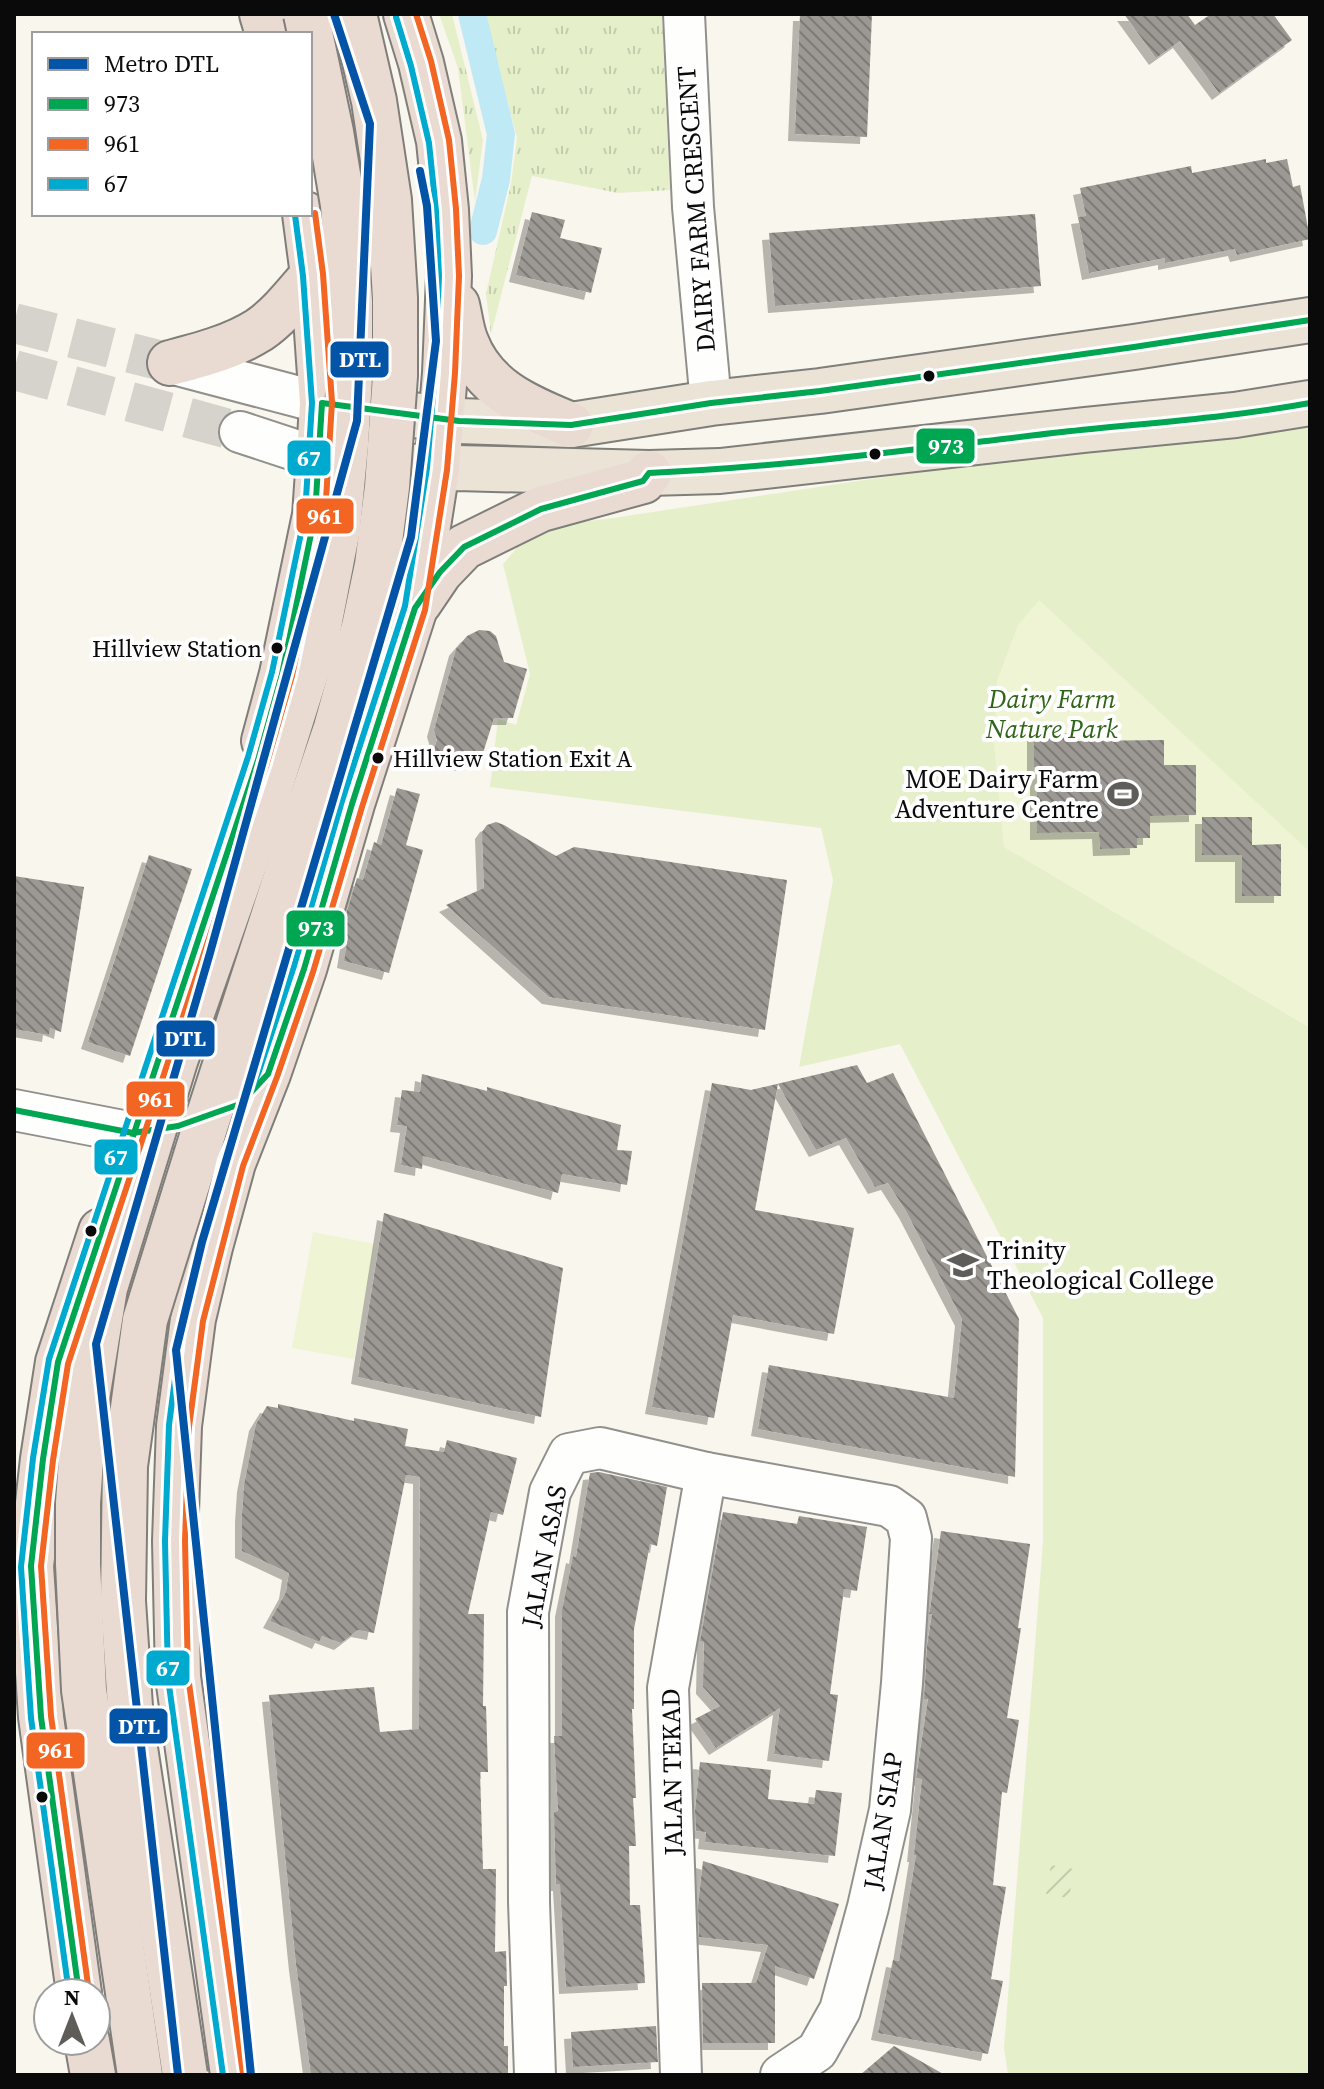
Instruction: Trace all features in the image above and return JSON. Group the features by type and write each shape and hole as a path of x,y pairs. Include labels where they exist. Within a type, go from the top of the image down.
{"highway":[{"path":"185,2075 131,1722 123,1601 125,1466 145,1320 336,728 364,627 377,565 387,487 395,376 395,298 389,200 374,101 354,14"},
{"path":"233,2075 178,1677 175,1541 179,1426 193,1319 233,1163 304,969 352,804 415,608 437,469 449,276 439,141 406,14"},
{"path":"140,2075 84,1690 78,1564 78,1503 84,1417 105,1288 175,1061 258,825 316,641 338,528 350,376 350,301 343,205 312,42"},
{"path":"77,1977 43,1731 31,1566 43,1459 58,1362 258,760 282,674 315,515 322,403 313,275 305,216"},
{"path":"170,363 222,348 260,329 313,275"},
{"path":"449,276 466,343 482,370 497,388 528,407 571,425"},
{"path":"415,608 440,572 464,547 541,509 643,481 649,473"}],"main road":[{"path":"322,403 459,421 571,425 1310,320"},
{"path":"319,458 437,469 649,473 720,471 1235,415 1310,403"}],"street":[{"name":"DAIRY FARM CRESCENT","path":"684,14 692,193 711,403"},
{"path":"170,363 322,403"},
{"path":"240,432 319,458"},
{"path":"14,1110 133,1133 178,1126 240,1104 268,1074"},
{"path":"133,1133 183,1168 204,1201 210,1247"},
{"name":"JALAN ASAS","path":"535,2075 529,1902 528,1612 550,1492 569,1454 600,1448 706,1473 889,1506 906,1518 911,1538"},
{"name":"JALAN TEKAD","path":"681,2075 668,1688 706,1473"},
{"name":"JALAN SIAP","path":"781,2075 817,2051 840,2010 868,1907 890,1810 911,1538"}],"green space":[{"path":"439,14 452,14 483,140 475,202 458,68"},
{"path":"485,14 662,14 670,190 618,193 532,176 491,334 486,294 511,184 517,138"},
{"name":"Dairy Farm Nature Park","path":"1310,420 1310,2075 1008,2075 1004,2048 1043,1541 1043,1318 900,1044 799,1067 833,880 821,828 490,787 498,719 516,725 530,674 503,564 521,543 555,525 1082,447"},
{"name":"MOE Dairy Farm Adventure Centre","path":"1039,600 1310,852 1310,1028 1004,847 994,742 997,681 1018,625"},
{"path":"313,1232 375,1244 354,1359 292,1348"},
{"path":"1051,1865 1074,1869 1069,1898 1046,1894"}],"building":[{"path":"800,14 872,14 867,137 795,134"},
{"path":"1124,14 1187,14 1195,25 1211,14 1273,14 1292,40 1219,93 1180,41 1156,58"},
{"path":"1266,159 1266,163 1287,159 1293,187 1300,185 1310,239 1237,255 1235,249 1165,263 1165,258 1089,273 1078,217 1086,216 1080,188 1191,166 1192,173"},
{"path":"532,212 565,220 560,238 602,248 591,293 516,275"},
{"path":"1035,214 1041,286 775,306 769,233"},
{"path":"479,630 490,631 496,636 504,662 527,669 513,718 494,718 483,753 463,764 432,755 437,740 434,730 456,649 467,636"},
{"path":"1076,733 1076,741 1164,740 1164,765 1196,765 1196,815 1150,816 1150,838 1137,838 1137,848 1100,849 1099,832 1037,833 1034,734"},
{"path":"397,788 420,794 406,845 423,850 389,973 344,961 348,936 340,934 357,878 363,880 374,842 381,845"},
{"path":"1202,817 1252,817 1252,845 1281,844 1281,896 1242,896 1242,855 1202,855"},
{"path":"496,822 556,856 574,847 787,880 765,1030 549,997 446,905 484,888 482,832 487,825"},
{"path":"149,855 192,869 130,1056 88,1042"},
{"path":"14,876 84,887 61,1032 50,1028 49,1035 14,1029"},
{"path":"857,1065 867,1083 893,1073 1019,1319 1015,1477 758,1429 769,1365 954,1398 962,1319 906,1211 888,1183 875,1187 846,1138 816,1150 778,1084 755,1210 854,1228 834,1334 733,1315 714,1418 652,1407 712,1083 751,1090"},
{"path":"422,1074 487,1091 487,1087 621,1125 617,1150 632,1151 627,1185 562,1174 558,1193 423,1156 422,1169 401,1165 407,1126 397,1125 402,1090 420,1092"},
{"path":"384,1213 563,1268 541,1417 358,1377"},
{"path":"278,1404 408,1429 405,1446 444,1452 447,1440 517,1458 503,1515 491,1512 468,1614 484,1614 483,1706 486,1706 488,1772 480,1772 483,1869 496,1869 495,1952 506,1951 504,2046 508,2046 508,2075 311,2075 296,1964 269,1695 374,1687 380,1732 419,1729 420,1477 406,1475 374,1633 358,1630 341,1643 322,1636 319,1642 270,1621 286,1592 289,1573 242,1551 242,1515 244,1485 256,1424 267,1406 278,1408"},
{"path":"599,1472 667,1487 657,1546 650,1544 634,1629 632,1709 636,1846 629,1846 630,1905 640,1905 645,1983 566,1987 560,1884 556,1884 554,1812 558,1811 554,1736 562,1736 562,1610 573,1556 576,1557 590,1473"},
{"path":"723,1512 797,1524 799,1516 867,1527 857,1591 844,1589 830,1694 838,1695 829,1761 774,1754 780,1708 716,1748 695,1719 720,1706 703,1687 704,1642 700,1641"},
{"path":"941,1531 1030,1544 1007,1718 1019,1720 1007,1793 1002,1792 993,1885 1006,1887 991,1979 1003,1981 988,2054 878,2033 893,1960 899,1961 916,1855 922,1779 916,1778 928,1699 924,1699 932,1614 929,1614"},
{"path":"700,1762 771,1770 768,1799 814,1804 816,1790 842,1793 835,1856 705,1842 706,1832 696,1831"},
{"path":"703,1861 839,1904 814,1979 775,1966 775,2043 703,2043 702,1983 756,1983 768,1945 699,1937 698,1906"},
{"path":"656,2026 658,2062 573,2067 571,2032"},
{"path":"894,2046 945,2075 860,2075"}],"waterway":[{"path":"472,14 501,134 496,179 483,231"}],"tunnel":[{"path":"14,323 170,363"},
{"path":"14,370 240,432"}],"metro line":[{"name":"DTL","path":"178,2075 96,1344 210,953 357,421 370,124 334,14"},
{"name":"DTL","path":"251,2075 176,1350 202,1242 411,537 436,341 427,206 420,171"}],"transit line":[{"name":"961","path":"243,2074 188,1676 185,1541 189,1427 203,1321 243,1166 313,972 425,610 447,470 459,276 449,140 431,61 416,14"},
{"name":"67","path":"223,2075 168,1678 165,1541 169,1425 183,1317 223,1160 259,1071 294,966 342,801 405,606 427,468 439,276 429,143 396,17"},
{"name":"961","path":"87,1977 51,1716 41,1566 53,1460 68,1364 267,763 292,676 325,516 332,402 323,274 315,213"},
{"name":"67","path":"67,1977 31,1718 21,1567 33,1458 49,1359 248,757 272,672 305,514 312,403 303,276 295,216"},
{"name":"973","path":"77,1977 41,1717 31,1566 58,1362 258,760 282,674 315,515 322,403 459,421 571,425 1310,320"},
{"name":"973","path":"14,1110 133,1133 178,1126 240,1104 268,1074 304,969 352,804 415,608 440,572 464,547 541,509 643,481 649,473 856,456 1310,403"}],"place":[{"name":"Hillview Station","path":"277,648"},
{"name":"Hillview Station Exit A","path":"378,758"},
{"name":"MOE Dairy Farm Adventure Centre","path":"1123,794"},
{"name":"Trinity Theological College","path":"963,1265"}]}
